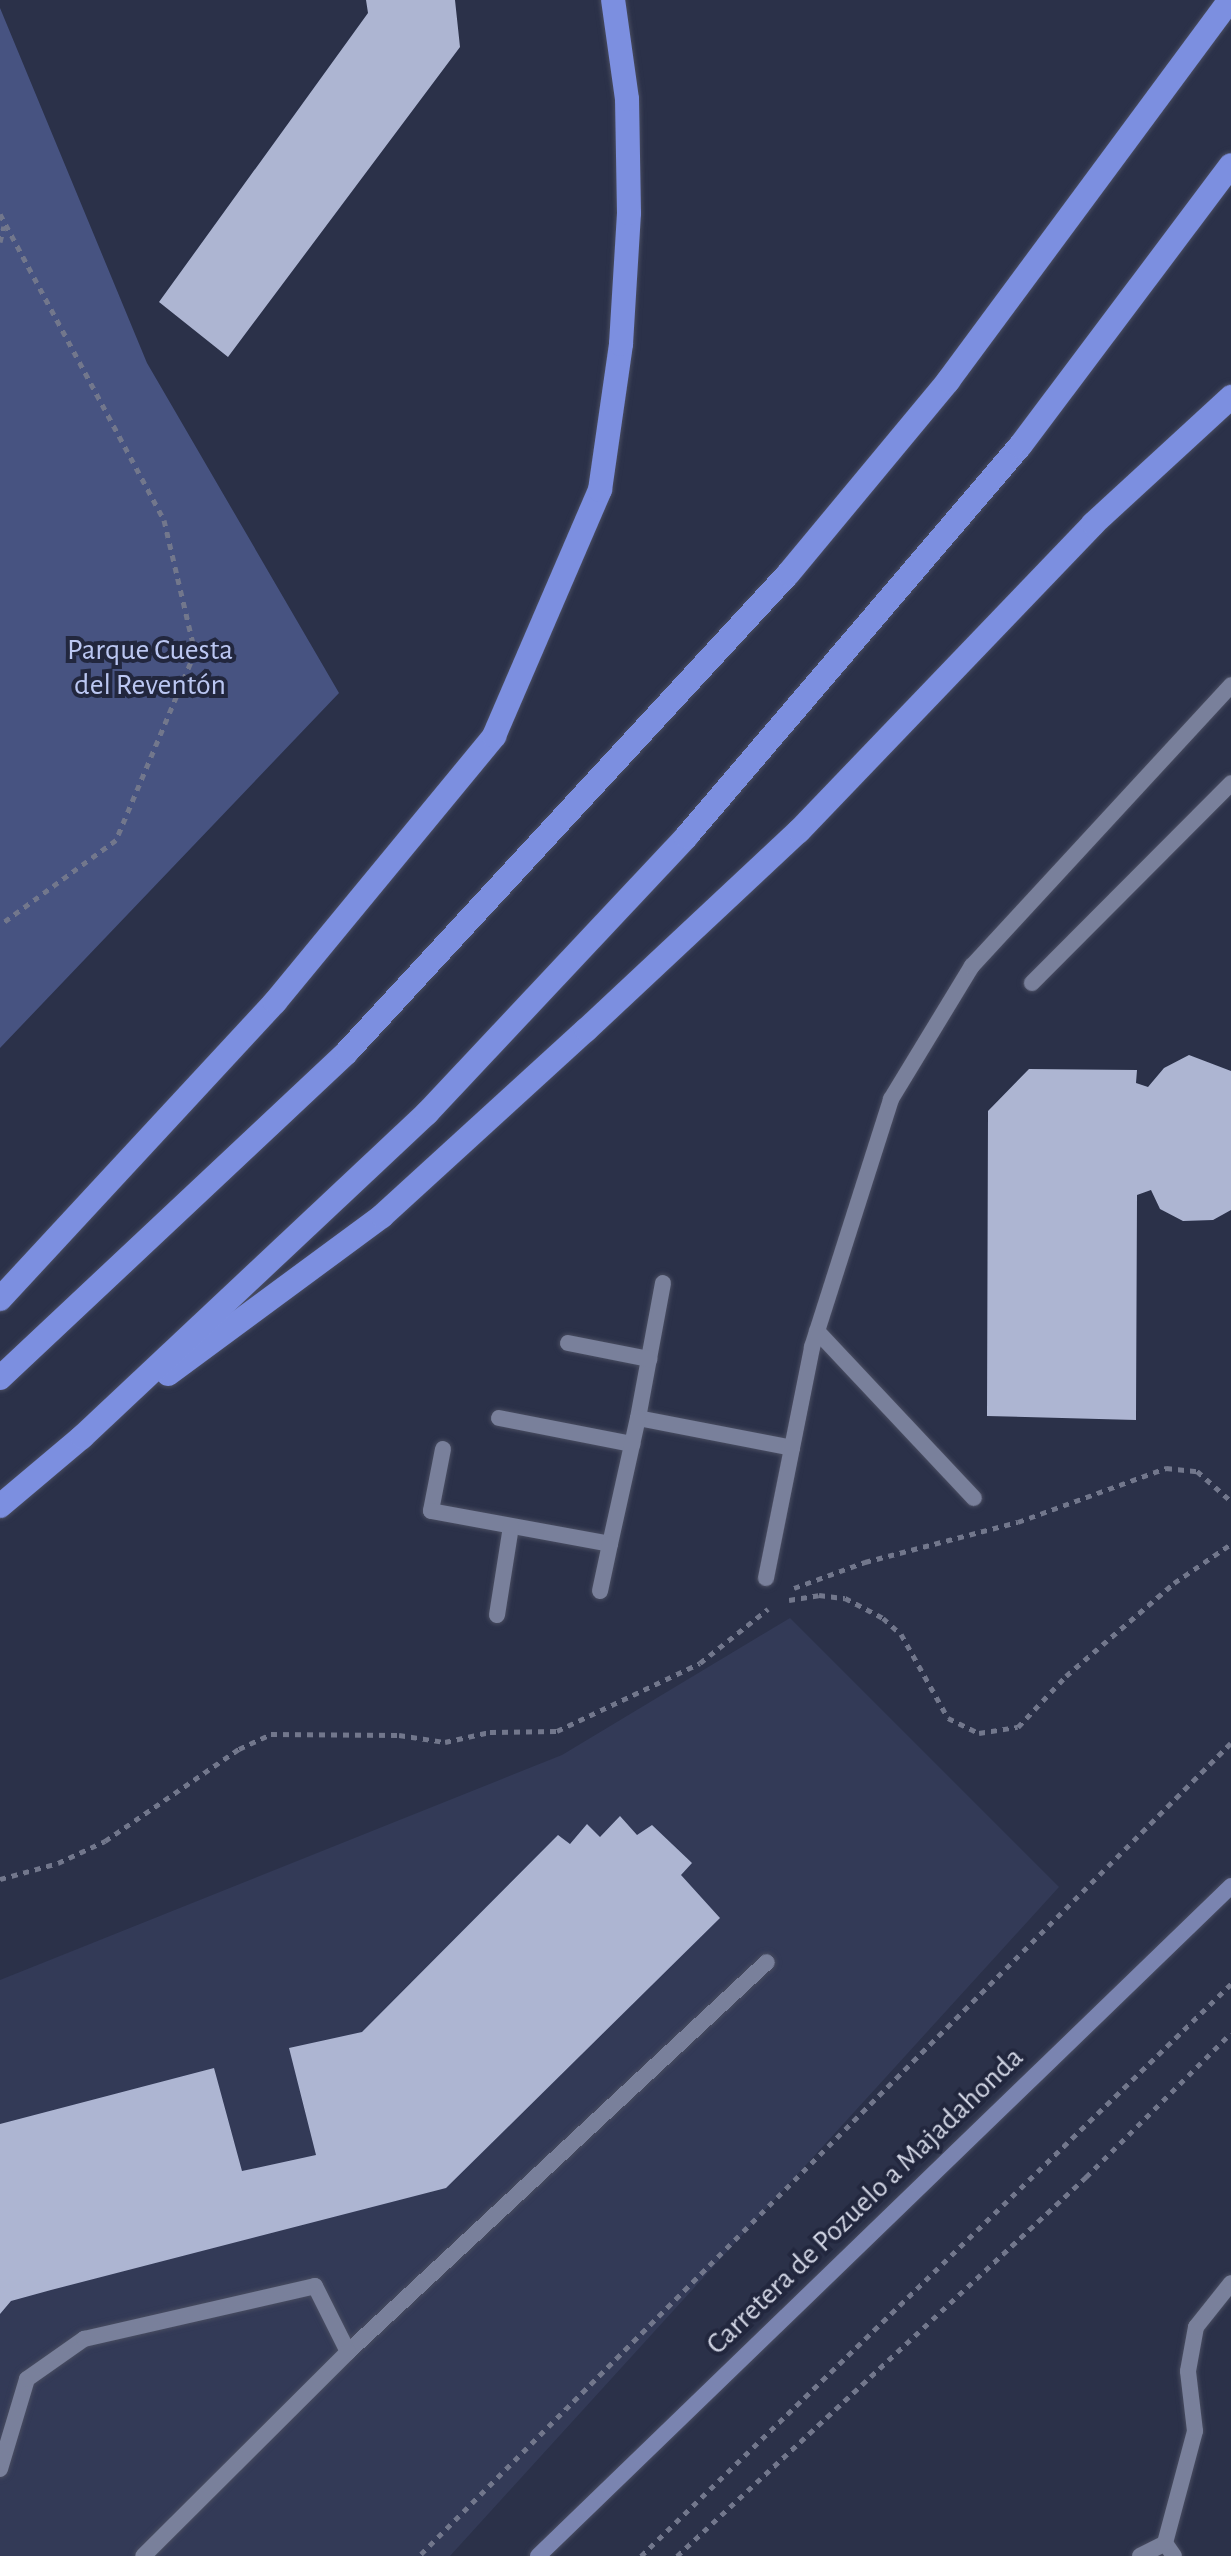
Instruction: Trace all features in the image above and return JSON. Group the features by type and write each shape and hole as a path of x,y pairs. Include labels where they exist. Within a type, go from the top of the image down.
{"highway":[{"path":"0,1299 275,1002 494,736 600,490 621,344 629,213 627,99 613,0"},
{"path":"0,1378 347,1052 788,574 948,381 1230,0"},
{"path":"0,1506 82,1437 427,1113 686,837 1020,446 1231,165"},
{"path":"82,1437 382,1216 799,831 1093,524 1231,397"}],"street":[{"path":"766,1578 817,1331 891,1099 972,966 1231,685"},
{"path":"1032,983 1231,783"},
{"path":"600,1591 638,1418 663,1283"},
{"path":"817,1331 974,1498"},
{"path":"568,1343 649,1359"},
{"path":"499,1418 632,1444"},
{"path":"638,1418 792,1448"},
{"path":"443,1449 431,1511 610,1544"},
{"path":"497,1615 511,1527"},
{"name":"Carretera de Pozuelo a Majadahonda","path":"538,2556 1231,1886"},
{"path":"149,2554 348,2352 767,1962"},
{"path":"1140,2556 1170,2550 1195,2431 1188,2371 1196,2327 1231,2283"},
{"path":"0,2469 27,2379 84,2339 315,2286 348,2352"}],"path":[{"path":"0,214 164,520 195,652 116,840 0,925"},
{"path":"0,242 4,225"},
{"path":"0,1879 58,1863 105,1841 239,1749 271,1734 399,1735 445,1742 490,1732 557,1731 677,1676 797,1585 1018,1522 1166,1468 1197,1471 1231,1501"},
{"path":"760,1616 788,1600 819,1595 845,1598 883,1618 901,1634 948,1718 979,1733 1018,1727 1066,1676 1174,1583 1231,1544"},
{"path":"421,2555 1231,1743"},
{"path":"641,2556 1231,1984"},
{"path":"677,2556 1086,2177 1231,2033"}],"shaded area":[{"path":"790,1618 1059,1887 450,2556 0,2556 0,1980 562,1755"}],"green space":[{"name":"Parque Cuesta del Reventón","path":"0,8 147,363 339,693 0,1048"}],"building":[{"path":"366,0 455,0 460,47 228,357 159,302 368,13"},
{"path":"1189,1055 1231,1071 1231,1210 1213,1220 1183,1221 1160,1209 1151,1190 1137,1195 1136,1420 987,1416 988,1111 1029,1069 1137,1070 1136,1083 1148,1087 1164,1068"},
{"path":"620,1816 637,1835 652,1825 692,1863 681,1875 720,1918 446,2188 11,2301 0,2314 0,2124 214,2068 242,2171 316,2155 289,2048 362,2032 558,1835 570,1844 587,1824 600,1837"}]}
